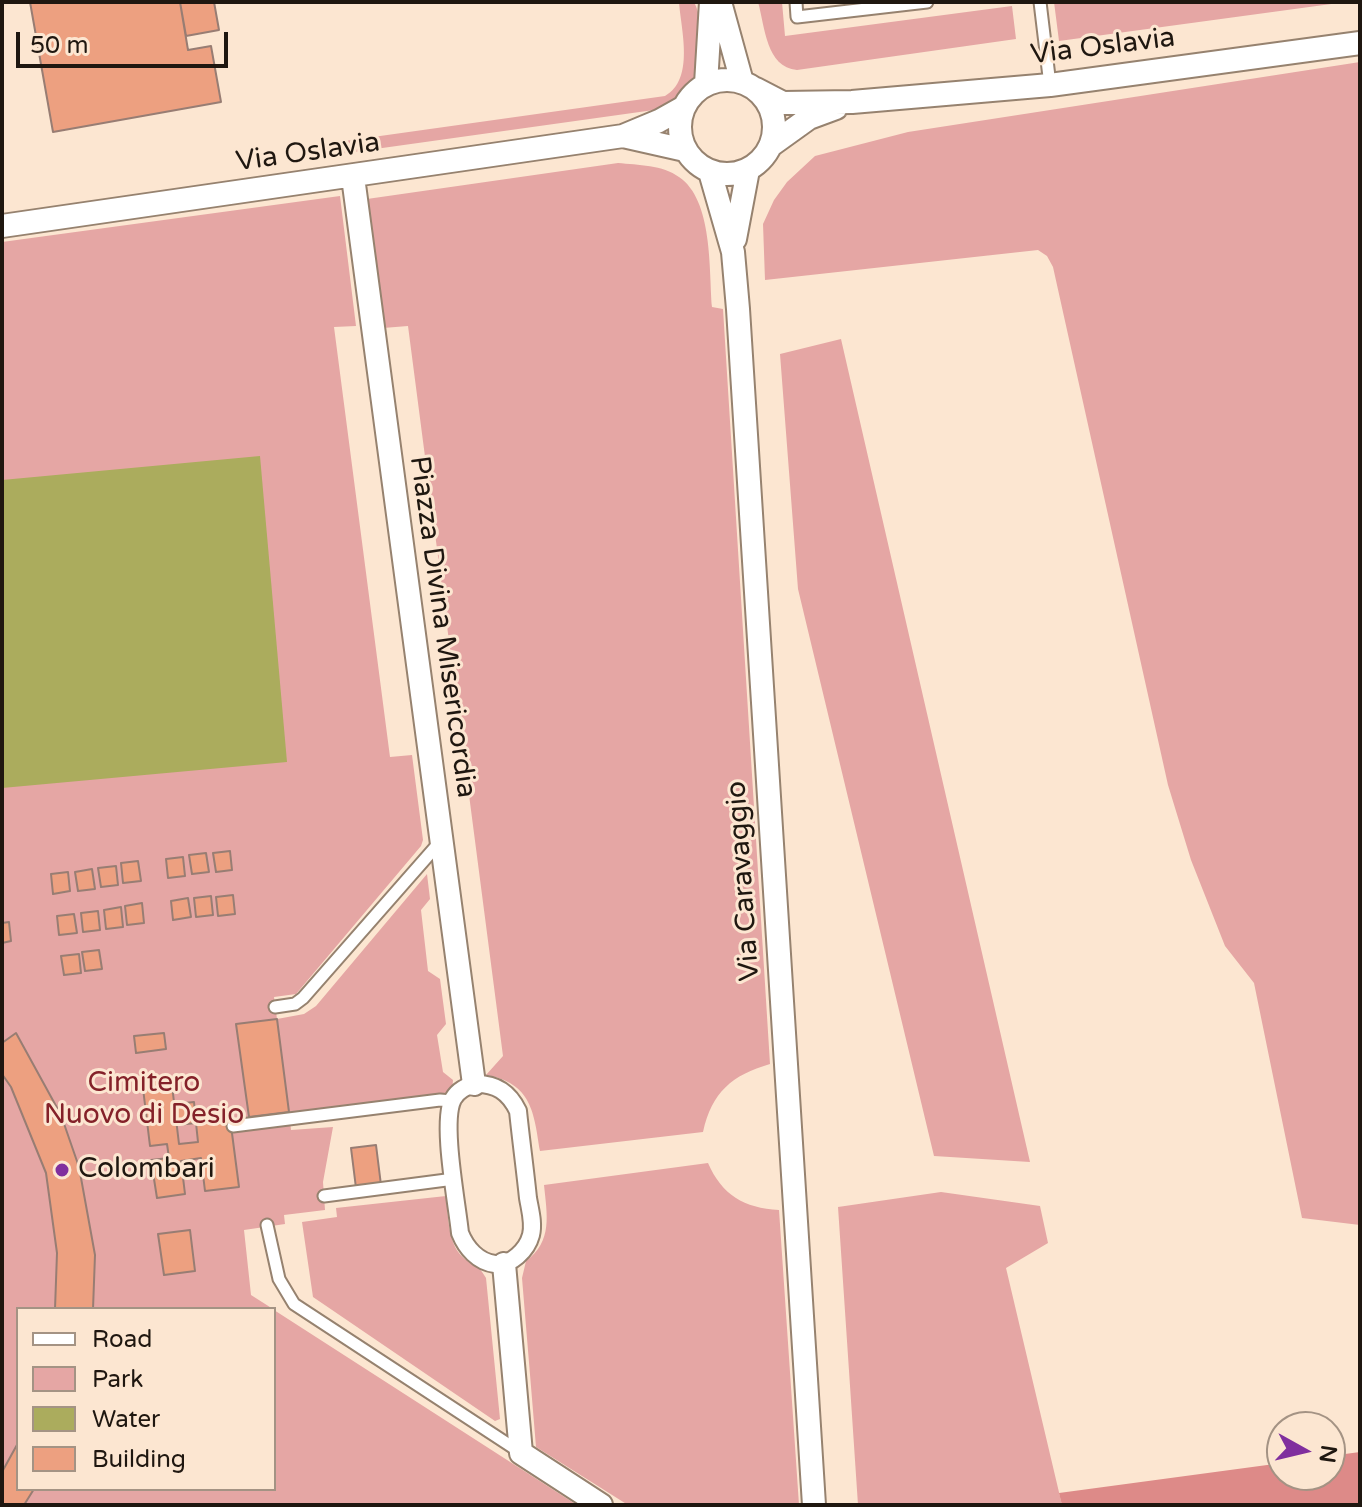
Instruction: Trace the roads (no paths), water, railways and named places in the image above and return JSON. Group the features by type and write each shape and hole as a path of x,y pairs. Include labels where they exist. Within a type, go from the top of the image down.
{"street":[{"path":"706,84 711,2"},
{"path":"720,2 749,85 767,101 773,115 774,131 770,146 761,160 748,170 723,175 710,172 685,150 679,121 684,107 693,93 706,84 718,80 749,85"},
{"name":"Via Oslavia","path":"749,85 783,103 852,102 1050,85 1360,43"},
{"name":"Via Oslavia","path":"770,146 809,118 852,102"},
{"name":"Via Oslavia","path":"2,226 623,136 684,107"},
{"name":"Via Oslavia","path":"623,136 685,150"},
{"name":"Via Caravaggio","path":"733,252 748,170"},
{"name":"Via Caravaggio","path":"710,172 733,252 814,1505"},
{"name":"Piazza Divina Misericordia","path":"353,177 474,1084"},
{"path":"474,1084 496,1087 513,1101 518,1111 532,1226 526,1246 519,1255 504,1264 492,1264 476,1256 464,1244 460,1233 448,1122 452,1101 457,1093 474,1084"},
{"path":"504,1264 521,1453 601,1505"}],"lane":[{"path":"796,2 797,17 927,2"},
{"path":"1040,2 1050,85"},
{"path":"275,1007 295,1004 311,991 440,842"},
{"path":"233,1126 452,1101"},
{"path":"324,1196 454,1179"},
{"path":"267,1225 279,1279 294,1304 521,1453"}],"water":[{"path":"260,456 287,762 2,788 2,480"}],"place":[{"name":"Colombari","path":"62,1170"}],"park label":[{"name":"Cimitero Nuovo di Desio","path":"144,1100"}]}
